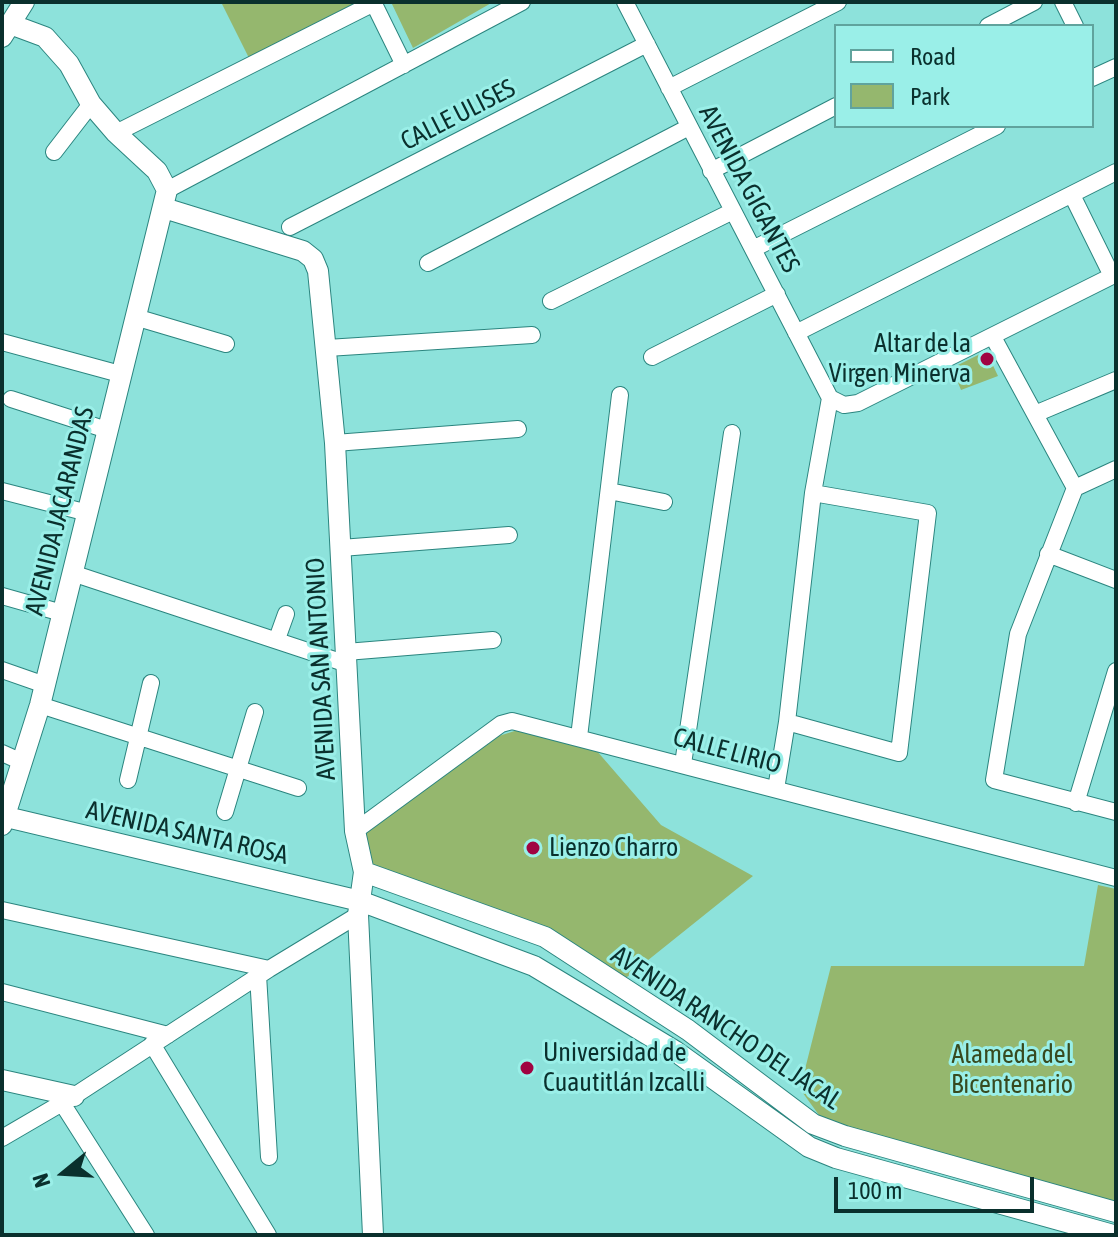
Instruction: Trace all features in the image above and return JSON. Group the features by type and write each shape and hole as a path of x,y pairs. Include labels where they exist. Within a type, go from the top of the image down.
{"street":[{"path":"24,2 6,30 45,37 69,64 91,104 116,133 157,171 166,199 522,2"},
{"path":"669,88 838,2"},
{"path":"992,24 1034,2"},
{"path":"1063,2 1074,24"},
{"name":"AVENIDA GIGANTES","path":"627,3 830,398"},
{"path":"116,133 370,5 375,6 404,65"},
{"name":"CALLE ULISES","path":"290,227 647,44"},
{"path":"1096,76 1116,67"},
{"path":"54,152 91,104"},
{"path":"711,171 834,107"},
{"path":"428,263 689,127"},
{"path":"753,249 993,128"},
{"path":"796,333 1116,172"},
{"path":"776,789 787,722 813,493 830,398 844,405 858,403 1114,275 1072,195"},
{"name":"AVENIDA JACARANDAS","path":"3,819 42,695 166,199"},
{"name":"AVENIDA SAN ANTONIO","path":"166,199 303,251 313,259 318,271 335,443 355,831 364,872 359,908 373,1235"},
{"path":"551,301 733,211"},
{"path":"652,357 777,294"},
{"path":"135,317 226,344"},
{"path":"327,348 532,335"},
{"path":"993,337 1075,488"},
{"path":"2,342 120,374"},
{"path":"1035,414 1116,380"},
{"path":"579,737 620,395"},
{"path":"11,399 107,430"},
{"path":"335,443 518,429"},
{"path":"683,764 732,433"},
{"path":"1116,469 1075,488 1048,554 1018,634 994,780 1116,812"},
{"path":"2,491 88,513"},
{"path":"609,491 664,502"},
{"path":"787,722 899,753 928,513 813,493"},
{"path":"341,548 509,535"},
{"path":"1048,554 1116,580"},
{"path":"72,573 277,639 347,658 493,640"},
{"path":"2,596 62,613"},
{"path":"277,639 286,614"},
{"path":"2,670 42,695 138,737 298,788"},
{"path":"1076,803 1116,671"},
{"path":"128,780 151,683"},
{"path":"225,812 255,712"},
{"name":"CALLE LIRIO","path":"355,831 507,721 579,737 1116,878"},
{"path":"2,753 22,762"},
{"name":"AVENIDA SANTA ROSA","path":"3,819 359,908"},
{"name":"AVENIDA RANCHO DEL JACAL","path":"364,872 545,937 688,1030 813,1124 1116,1212"},
{"path":"2,1138 168,1035 359,908"},
{"name":"AVENIDA RANCHO DEL JACAL","path":"359,908 534,966 675,1051 809,1147 836,1158 1113,1235"},
{"path":"2,910 264,972"},
{"path":"264,972 269,1157"},
{"path":"2,992 168,1035"},
{"path":"675,1051 688,1030"},
{"path":"152,1044 268,1235"},
{"path":"2,1080 68,1099 146,1235"}],"green space":[{"path":"221,2 358,2 249,58"},
{"path":"391,2 493,2 413,48"},
{"path":"986,351 998,376 961,390 952,368"},
{"name":"Lienzo Charro","path":"524,728 590,743 661,825 753,876 622,981 368,866 361,830 480,742"},
{"name":"Alameda del Bicentenario","path":"1098,885 1116,889 1116,1207 824,1122 800,1089 831,966 1084,966"}],"place":[{"name":"Altar de la Virgen Minerva","path":"987,359"},
{"name":"Lienzo Charro","path":"533,848"},
{"name":"Universidad de Cuautitlán Izcalli","path":"527,1068"}]}
